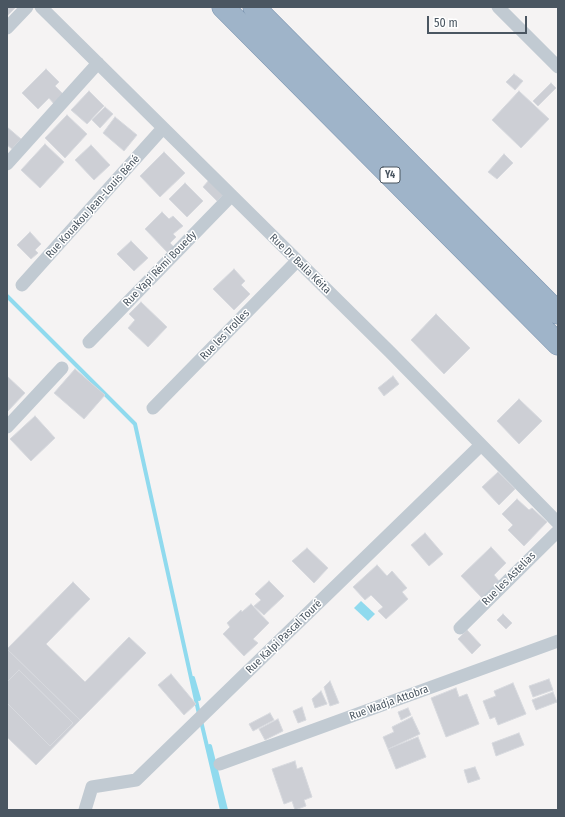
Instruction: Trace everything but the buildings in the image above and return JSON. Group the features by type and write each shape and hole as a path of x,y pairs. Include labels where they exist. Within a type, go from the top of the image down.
{"highway":[{"name":"Y4","path":"223,7 558,344"},
{"name":"Y4","path":"254,7 558,313"}],"street":[{"path":"7,28 27,7"},
{"name":"Rue Dr Balla Kéita","path":"41,7 230,196 384,346 558,523"},
{"path":"498,7 558,67"},
{"path":"7,164 98,63"},
{"name":"Rue Kouakou Jean-Louis Béné","path":"22,286 163,128"},
{"name":"Rue Yapi Rémi Bouedy","path":"89,342 230,196"},
{"name":"Rue les Trolles","path":"153,408 297,261"},
{"path":"7,427 62,368"},
{"name":"Rue Kalpi Pascal Touré","path":"85,810 92,787 136,780 481,445"},
{"name":"Rue les Astelias","path":"460,628 558,531"},
{"name":"Rue Wadja Attobra","path":"220,764 558,641"}],"water":[{"path":"361,601 375,614 368,621 354,608"}],"waterway":[{"path":"7,296 135,424 199,714"},
{"path":"193,678 199,699"},
{"path":"201,721 222,810"},
{"path":"210,746 226,810"}]}
